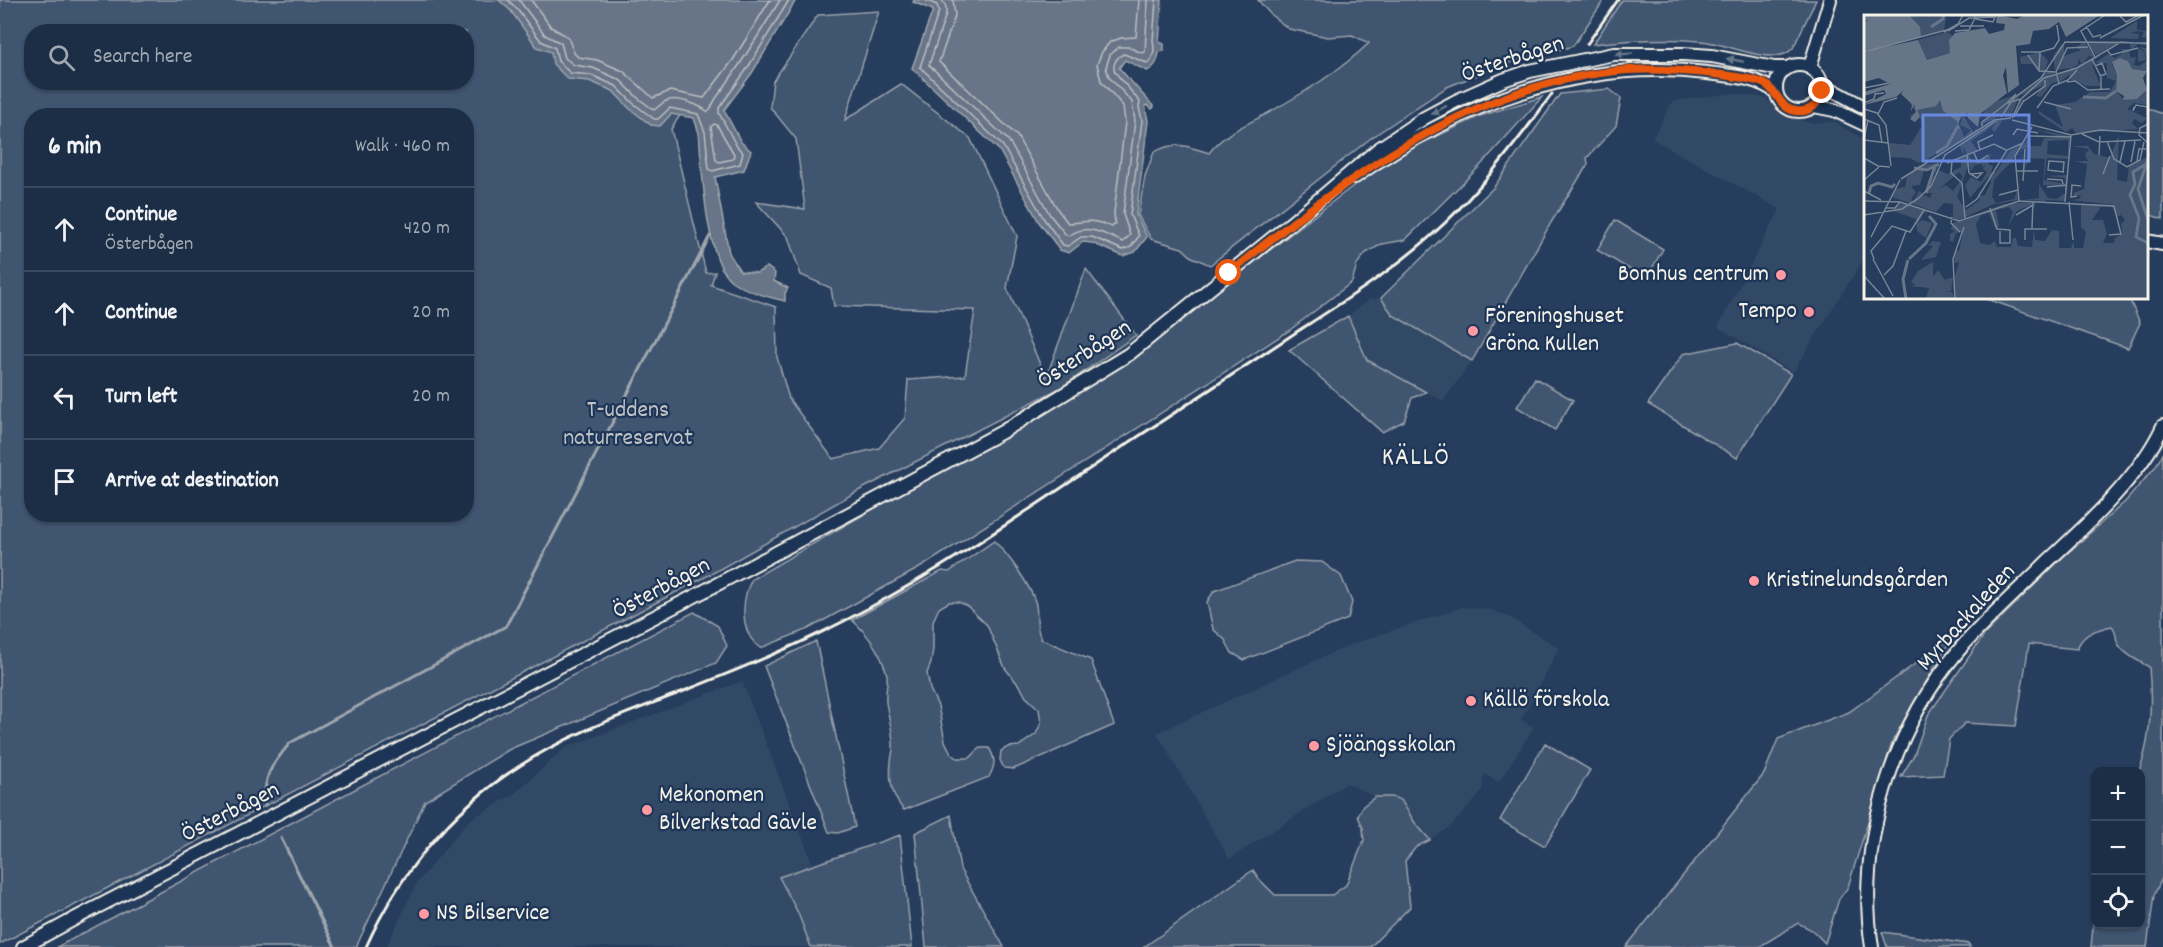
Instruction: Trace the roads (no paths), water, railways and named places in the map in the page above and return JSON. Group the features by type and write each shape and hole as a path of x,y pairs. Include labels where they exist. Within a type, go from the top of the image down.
{"main road":[{"path":"1799,67 1818,74 1822,84 1821,95 1814,106 1804,111 1791,110 1781,103 1776,92 1779,78 1799,67 1820,33 1830,0"},
{"name":"Österbågen","path":"23,947 711,588 1002,432 1129,354 1377,150 1424,118 1477,91 1530,71 1614,54 1651,52 1712,56 1768,67 1799,67"},
{"name":"Österbågen","path":"1291,223 1362,172 1427,133 1462,114 1538,87 1576,77 1650,69 1743,78 1761,82 1776,92"},
{"path":"1822,84 1864,107"},
{"path":"1814,106 1834,110 1864,124"},
{"path":"2148,241 2163,244"},
{"name":"Myrbackaleden","path":"1872,947 1869,918 1874,833 1888,780 1912,720 1937,680 1959,651 1981,626 2100,511 2142,460 2163,426"}],"water":[{"path":"499,0 796,0 752,73 724,110 741,142 751,151 744,170 715,177 729,253 740,271 757,273 767,267 775,273 774,281 788,288 785,301 745,289 733,282 716,255 707,213 699,133 694,118 671,114 660,126 651,125 629,108 613,91 589,81 568,79 553,64 551,52 537,47 511,11"},
{"path":"914,0 1162,0 1159,42 1164,44 1164,51 1159,52 1156,63 1147,71 1125,60 1119,68 1154,107 1152,109 1145,106 1148,121 1136,215 1147,237 1135,252 1123,256 1092,243 1083,242 1069,253 1060,250 1039,222 999,150 912,68 933,10 913,2"}],"waterway":[{"path":"265,805 267,778 290,743 506,626 710,236"},
{"path":"281,838 335,947"}],"railway":[{"path":"1587,44 1618,0"},
{"path":"366,947 379,920 410,870 449,824 494,784 536,756 574,736 771,655 842,622 900,591 1002,527 1340,304 1402,260 1440,228 1471,196 1507,154 1552,94"}],"place":[{"name":"Bomhus centrum","path":"1781,275"},
{"name":"Tempo","path":"1809,312"},
{"name":"Föreningshuset Gröna Kullen","path":"1473,331"},
{"name":"Kristinelundsgården","path":"1754,581"},
{"name":"Källö förskola","path":"1471,701"},
{"name":"Sjöängsskolan","path":"1314,746"},
{"name":"Mekonomen Bilverkstad Gävle","path":"647,810"},
{"name":"NS Bilservice","path":"424,914"}],"district":[{"name":"KÄLLÖ","path":"1416,458"}],"park label":[{"name":"T-uddens naturreservat","path":"628,425"}]}
